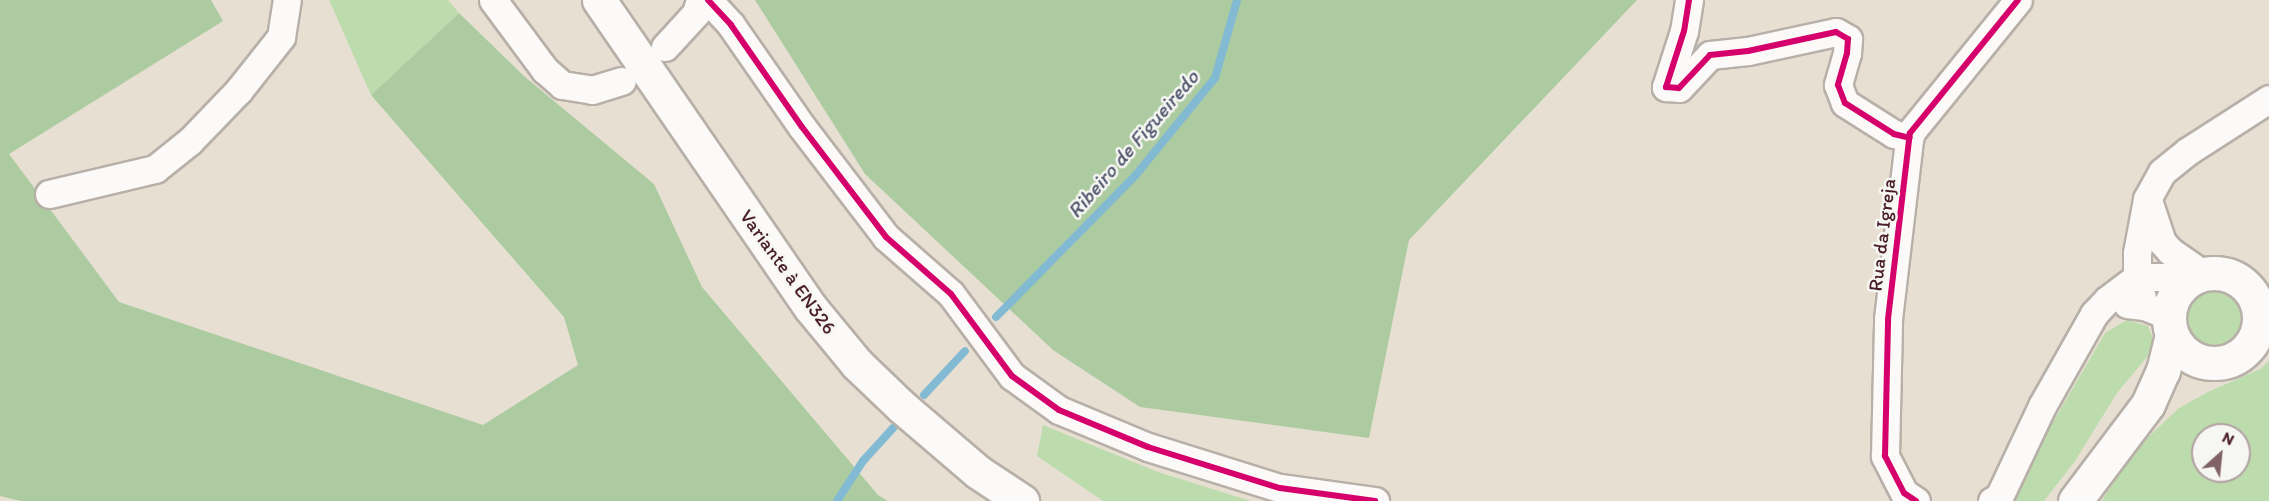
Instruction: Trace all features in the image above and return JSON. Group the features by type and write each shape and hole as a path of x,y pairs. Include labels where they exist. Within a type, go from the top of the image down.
{"main road":[{"name":"Variante à EN326","path":"599,0 810,307 857,364 902,407 978,472 1022,501"},
{"path":"2084,493 2148,404 2163,371 2161,319 2171,301 2194,277 2218,272 2233,276 2257,288 2254,296 2263,332 2241,355 2216,364 2181,382 2148,404"},
{"path":"2161,319 2179,348 2190,357 2203,363 2216,364"}],"street":[{"path":"49,194 155,169 190,141 240,90 282,37 287,0"},
{"path":"493,0 545,70 562,85 592,90 622,81"},
{"path":"665,47 696,13 700,0"},
{"path":"708,0 730,25 802,127 886,237 951,294 1012,376 1059,410 1148,447 1280,488 1375,501"},
{"path":"1689,0 1684,31 1666,87 1679,88 1710,55 1748,51 1836,32 1848,39 1847,53 1838,86 1845,103 1894,134 1910,138"},
{"name":"Rua da Igreja","path":"1916,501 1904,493 1885,456 1888,319 1910,134 2018,0"},
{"path":"2161,319 2137,277 2137,253 2147,199 2162,172 2188,151 2269,99"},
{"path":"2147,199 2162,242 2194,277"},
{"path":"1992,501 1999,497 2042,406 2094,314 2106,300 2137,277 2194,277"},
{"path":"2094,314 2122,304 2161,319"}],"green space":[{"path":"0,0 211,0 223,21 9,154 119,302 483,425 578,365 564,317 371,95 459,13 525,77 654,184 702,287 878,495 888,501 21,501 0,496"},
{"path":"329,0 448,0 459,13 371,95"},
{"path":"755,0 1637,0 1409,240 1369,438 1140,407 1053,350 865,174"},
{"path":"2214,286 2231,291 2236,295 2240,300 2245,317 2240,334 2236,339 2231,343 2214,348 2197,343 2192,339 2188,334 2183,317 2188,300 2192,295 2197,291"},
{"path":"2127,320 2148,326 2156,346 2117,393 2075,461 2044,501 2007,501 2105,333"},
{"path":"2269,361 2269,501 2102,501 2112,483 2142,443 2179,408 2208,392 2260,369"},
{"path":"1043,425 1158,472 1251,501 1103,501 1037,456"}],"waterway":[{"name":"Ribeiro de Figueiredo","path":"996,317 1135,176 1215,78 1237,0"},
{"name":"Ribeiro de Figueiredo","path":"924,395 965,351"},
{"name":"Ribeiro de Figueiredo","path":"837,501 863,461 893,428"}],"cycle path":[{"path":"708,0 731,25 802,127 886,237 951,294 1012,376 1059,410 1148,447 1280,488 1375,501"},
{"path":"1689,0 1684,31 1666,87 1679,88 1710,55 1748,51 1836,32 1848,39 1847,53 1838,85 1845,103 1894,134 1910,138"},
{"path":"1916,501 1904,493 1885,456 1888,319 1910,133 2018,0"}]}
